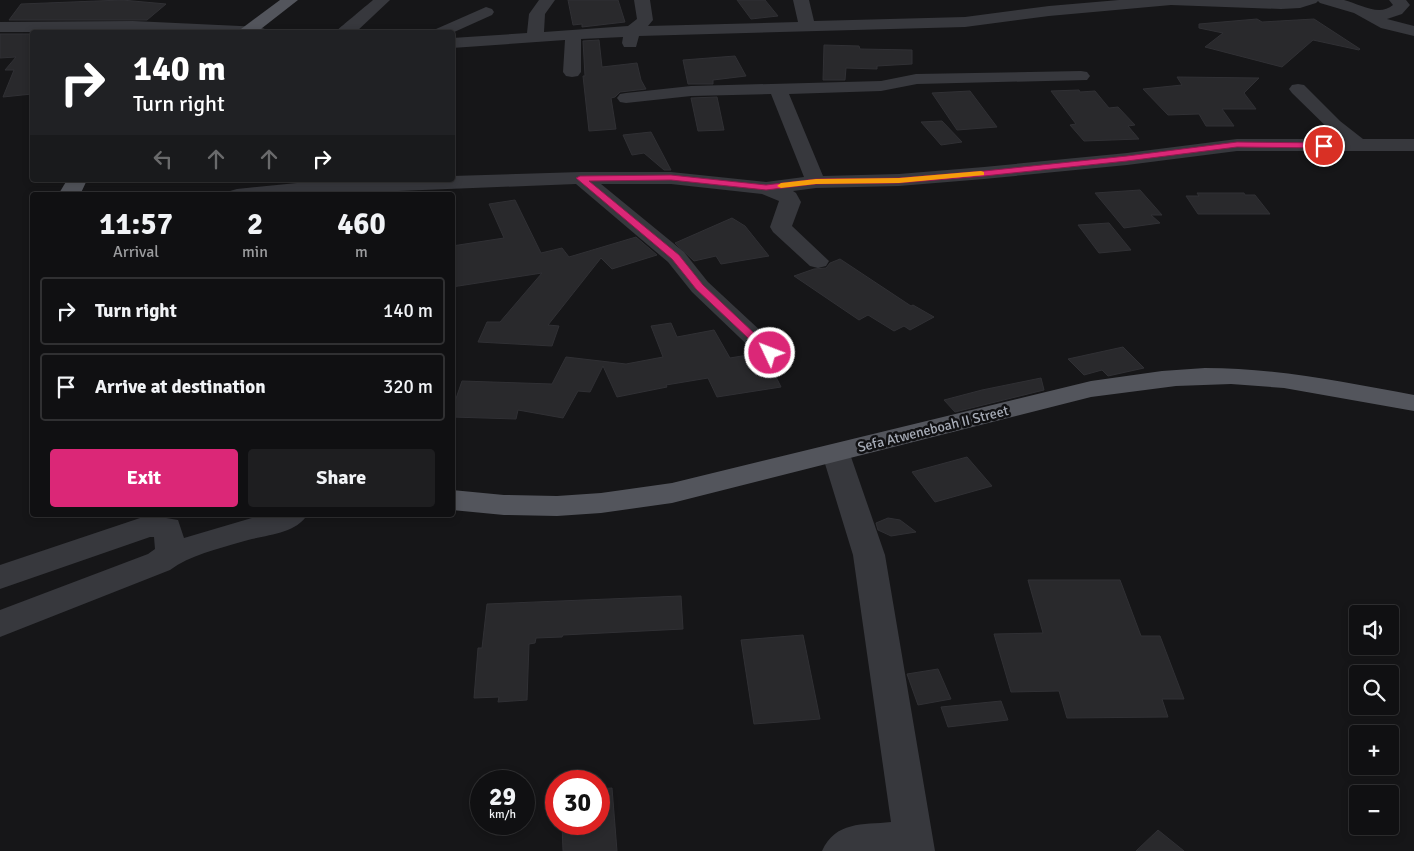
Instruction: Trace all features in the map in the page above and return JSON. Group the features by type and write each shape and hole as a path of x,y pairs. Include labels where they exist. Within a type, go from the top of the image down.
{"main road":[{"path":"253,30 290,0"},
{"name":"Sefa Atweneboah II Street","path":"455,500 492,505 556,506 607,503 672,493 836,454 1091,389 1158,380 1206,376 1249,377 1306,384 1414,402"}],"street":[{"path":"346,30 382,0"},
{"path":"535,36 537,14 547,0"},
{"path":"628,49 632,31 645,20 642,0"},
{"path":"801,0 807,26"},
{"path":"455,43 632,31 965,22 1150,1 1281,4 1300,3 1311,0"},
{"path":"1325,0 1359,8 1387,25 1414,32"},
{"path":"1378,20 1380,14 1396,11 1402,5 1397,0"},
{"path":"446,30 486,12"},
{"path":"0,27 133,26 212,30"},
{"path":"572,72 573,34"},
{"path":"626,98 691,91 882,86 916,79 1081,76"},
{"path":"778,89 789,120 816,182"},
{"path":"1298,89 1334,125 1359,146"},
{"path":"455,181 671,178 766,188 816,182 899,180 984,173 1127,159 1237,144 1414,145"},
{"path":"580,178 676,257 700,287 770,353"},
{"path":"256,192 311,184 401,182"},
{"path":"311,184 341,192"},
{"path":"766,188 789,197 790,202 781,227 818,260"},
{"path":"836,454 869,555 914,845 852,844 842,851"},
{"path":"0,624 159,562 170,554 240,521 282,521 289,517"},
{"path":"0,577 157,520 167,528 172,546 170,554"}],"building":[{"path":"122,0 166,4 147,20 9,20 21,4"},
{"path":"568,0 618,0 625,22 582,27 582,24 573,25"},
{"path":"737,0 765,0 778,16 751,19"},
{"path":"1257,19 1262,22 1314,19 1360,49 1313,40 1282,67 1205,47 1223,33 1199,28 1199,24"},
{"path":"0,34 30,34 30,94 3,97 14,70 5,70 16,57 0,58"},
{"path":"599,40 602,67 637,63 641,80 646,89 620,92 611,98 616,129 589,131 583,76 585,76 583,41"},
{"path":"824,45 859,46 860,49 912,50 912,64 877,66 877,69 846,68 845,80 823,80"},
{"path":"735,56 746,76 713,80 713,84 688,84 683,60"},
{"path":"1177,77 1259,78 1244,93 1256,109 1222,109 1234,126 1206,126 1199,114 1168,115 1143,89 1182,85"},
{"path":"1079,90 1080,92 1095,91 1109,108 1118,107 1135,125 1128,126 1139,139 1084,141 1070,125 1076,124 1051,91"},
{"path":"970,91 997,127 957,130 932,93"},
{"path":"717,97 724,130 698,131 691,98"},
{"path":"942,121 962,142 941,145 921,122"},
{"path":"651,132 671,170 664,170 644,153 632,155 623,135"},
{"path":"1140,190 1162,215 1151,215 1160,223 1124,228 1095,193"},
{"path":"1197,193 1244,193 1245,195 1255,195 1270,214 1198,214 1186,196 1199,196"},
{"path":"515,200 541,253 562,248 569,257 636,237 657,255 612,269 601,258 548,325 559,326 552,346 478,342 487,322 500,322 542,273 455,287 455,246 504,238 489,204"},
{"path":"732,218 745,226 769,256 721,264 716,256 694,261 675,243"},
{"path":"1109,223 1131,250 1099,253 1078,225"},
{"path":"840,259 911,306 913,305 934,317 910,330 904,326 894,331 868,315 859,320 794,276 814,269 826,268 830,263"},
{"path":"671,323 677,337 714,330 730,358 754,354 760,360 769,363 781,387 717,397 708,378 666,385 667,387 617,397 603,366 590,392 578,391 563,418 518,410 516,419 455,417 455,401 462,381 552,384 566,357 626,364 663,357 651,326"},
{"path":"1123,347 1144,368 1108,376 1102,370 1084,375 1068,359"},
{"path":"1041,378 1044,390 955,412 944,400 982,390"},
{"path":"967,457 992,486 935,502 912,472"},
{"path":"888,518 900,520 916,532 891,536 878,530 876,523"},
{"path":"1028,580 1120,580 1141,636 1160,636 1184,699 1162,699 1168,717 1067,718 1059,691 1011,692 994,634 1043,633"},
{"path":"681,596 683,629 536,638 535,643 529,644 527,700 498,702 499,697 474,698 478,648 482,648 487,604"},
{"path":"803,635 820,719 754,724 741,640"},
{"path":"938,669 951,699 918,705 907,674"},
{"path":"1001,701 1008,720 948,727 941,707"},
{"path":"610,788 612,788 617,851 563,851 562,835 610,835"},
{"path":"1158,830 1184,851 1136,851"}],"slow traffic":[{"path":"781,186 816,182 899,180 981,174"}],"route":[{"path":"770,353 700,287 676,257 580,178 671,178 717,181 766,188 816,182 899,180 984,173 1127,159 1237,144 1324,146"}]}
